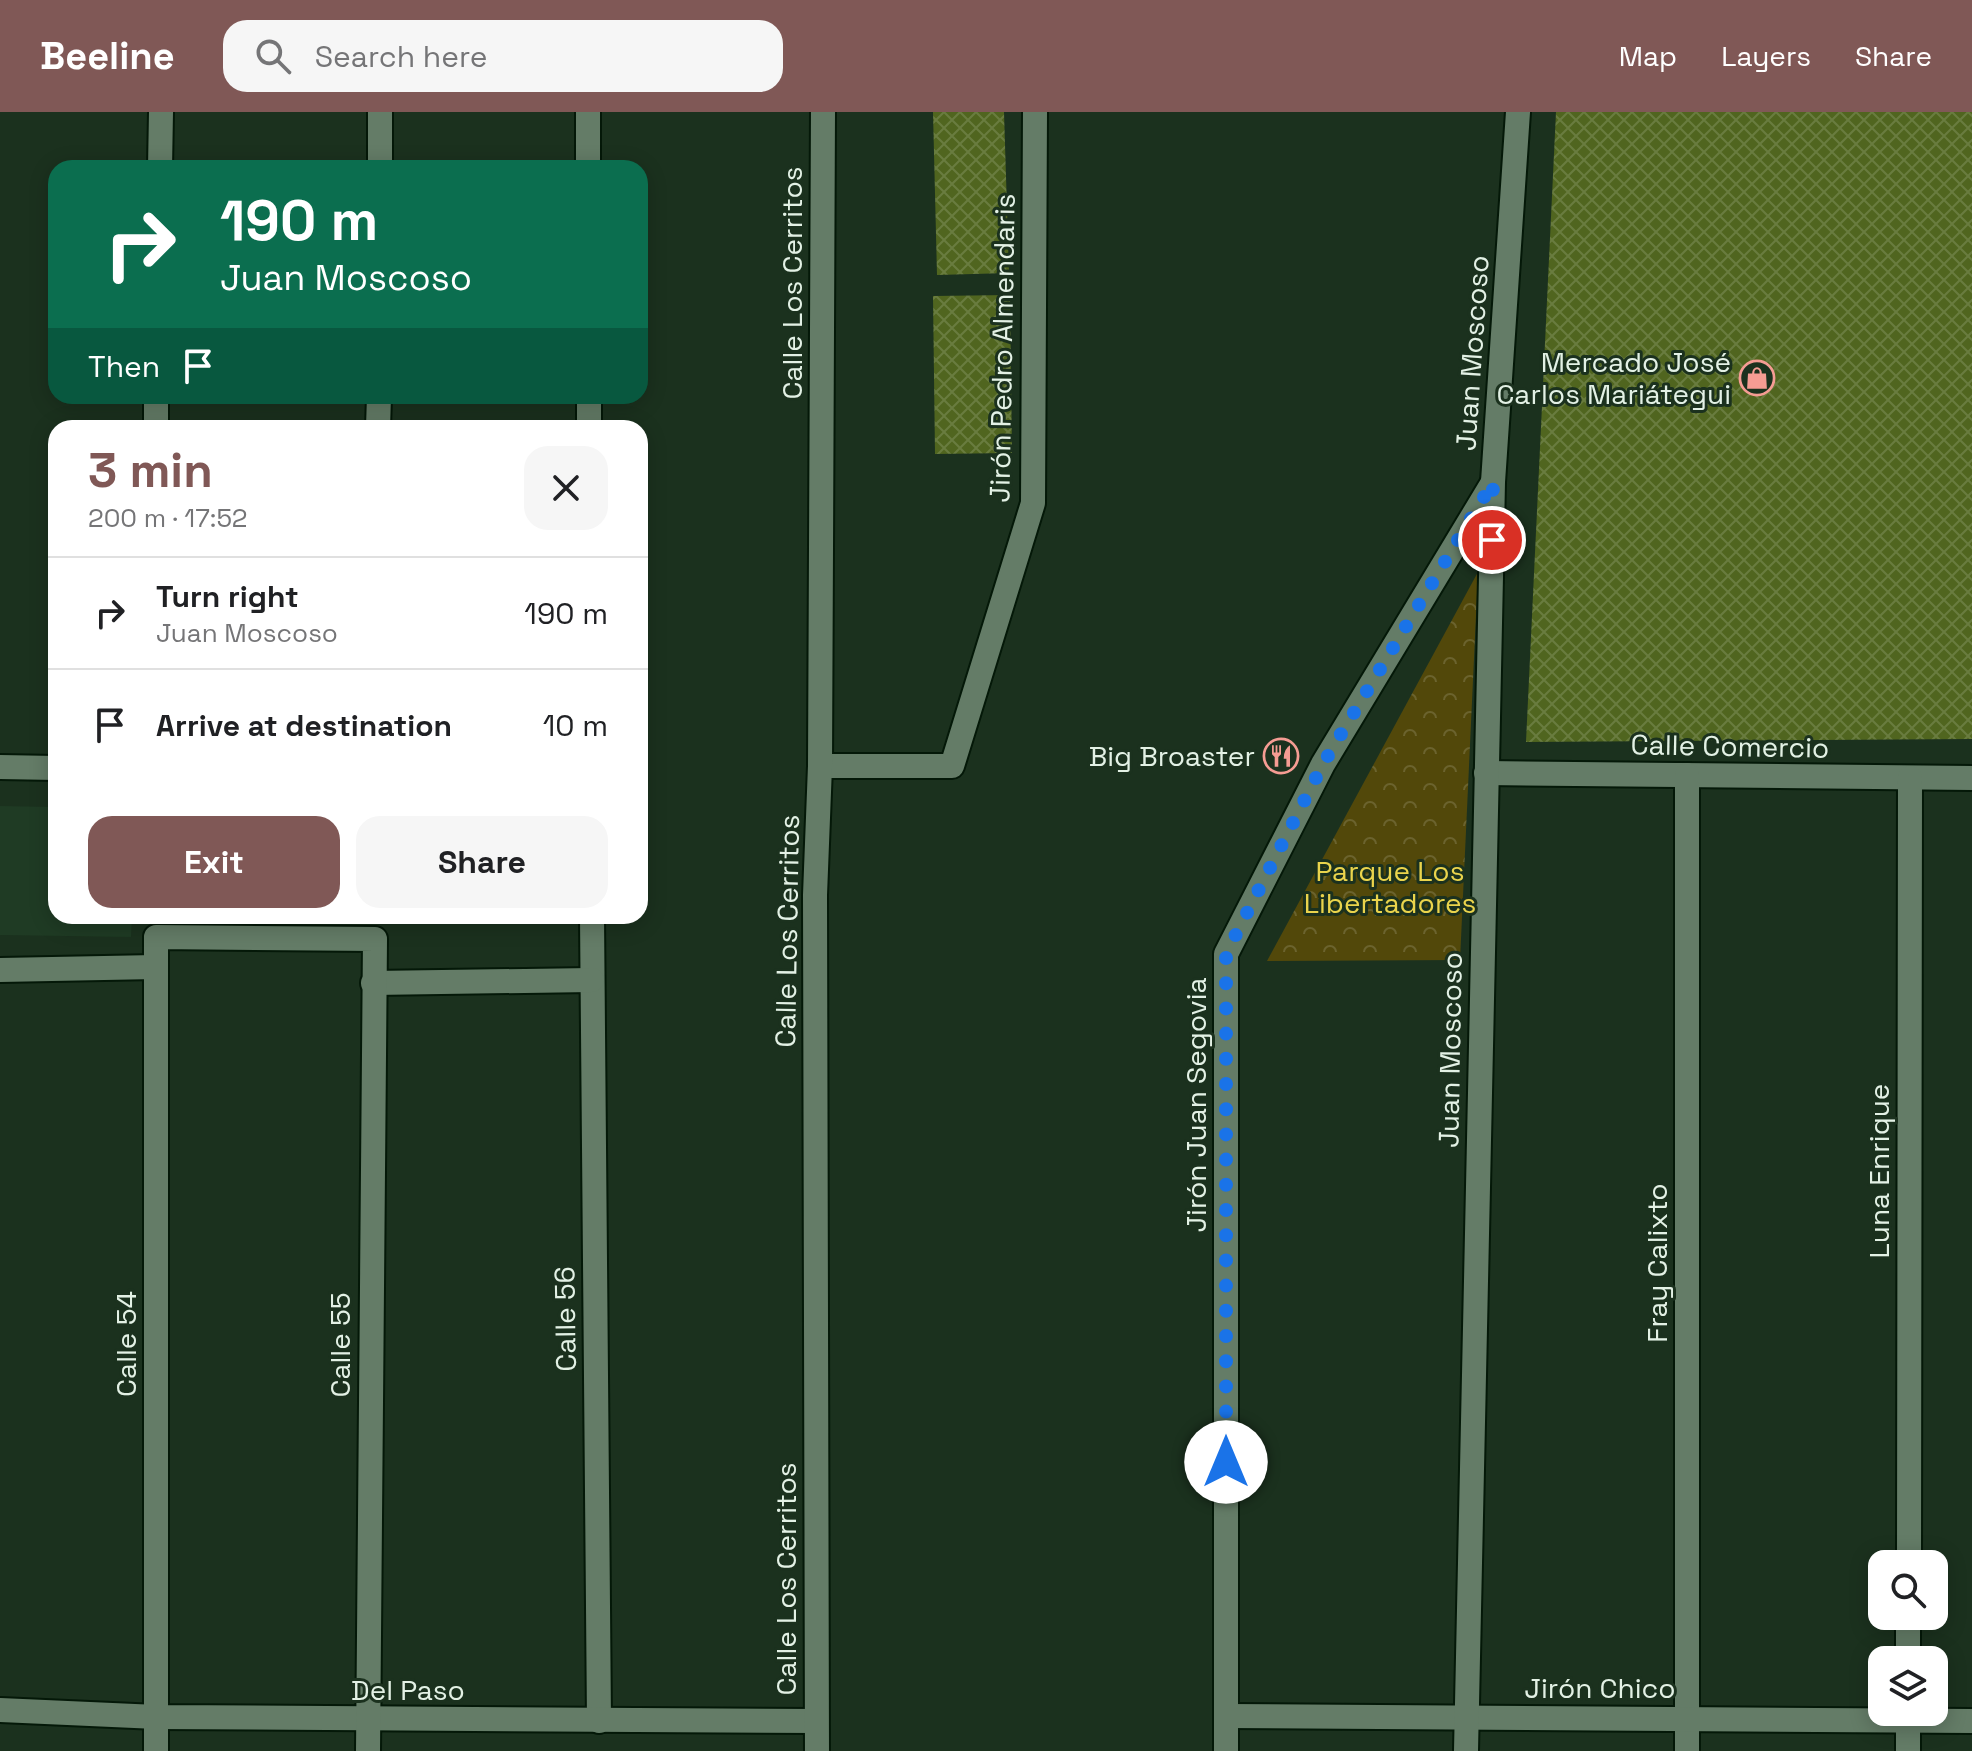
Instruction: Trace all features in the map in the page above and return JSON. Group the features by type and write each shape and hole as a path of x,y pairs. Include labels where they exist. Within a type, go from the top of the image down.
{"street":[{"path":"160,160 161,112"},
{"path":"380,112 380,160"},
{"path":"588,112 588,160"},
{"name":"Calle Los Cerritos","path":"817,1751 815,895 820,766 823,112"},
{"name":"Jirón Pedro Almendaris","path":"820,766 952,766 1033,503 1035,112"},
{"name":"Juan Moscoso","path":"1466,1751 1493,482 1518,112"},
{"name":"Jirón Juan Segovia","path":"1226,1751 1226,954 1323,764 1493,482"},
{"path":"0,767 48,768"},
{"name":"Calle Comercio","path":"1486,773 1972,778"},
{"name":"Fray Calixto","path":"1687,775 1687,1751"},
{"name":"Luna Enrique","path":"1909,1550 1910,778"},
{"name":"Calle 56","path":"592,924 599,1721"},
{"name":"Calle 54","path":"156,1751 156,937 375,939"},
{"name":"Calle 55","path":"368,1751 375,939"},
{"path":"0,970 156,967"},
{"path":"373,983 592,980"},
{"name":"Del Paso","path":"0,1710 157,1717 368,1720 816,1721"},
{"name":"Jirón Chico","path":"1227,1716 1687,1719 1868,1717"},
{"name":"Jirón Chico","path":"1948,1719 1972,1721"},
{"path":"1908,1726 1908,1751"}],"shaded area":[{"path":"0,806 48,807 48,924 132,924 131,937 0,935"}],"green space":[{"name":"Parque Los Libertadores","path":"1478,572 1460,960 1267,961"}],"building":[{"path":"933,112 1004,112 1009,273 937,275"},
{"name":"Mercado José Carlos Mariátegui","path":"1556,112 1972,112 1972,739 1526,742"},
{"path":"1010,295 1012,453 935,454 933,296"}],"place":[{"name":"Mercado José Carlos Mariátegui","path":"1757,378"},
{"name":"Big Broaster","path":"1281,756"}],"route":[{"path":"1226,1462 1226,954 1323,764 1493,482 1492,540"}]}
